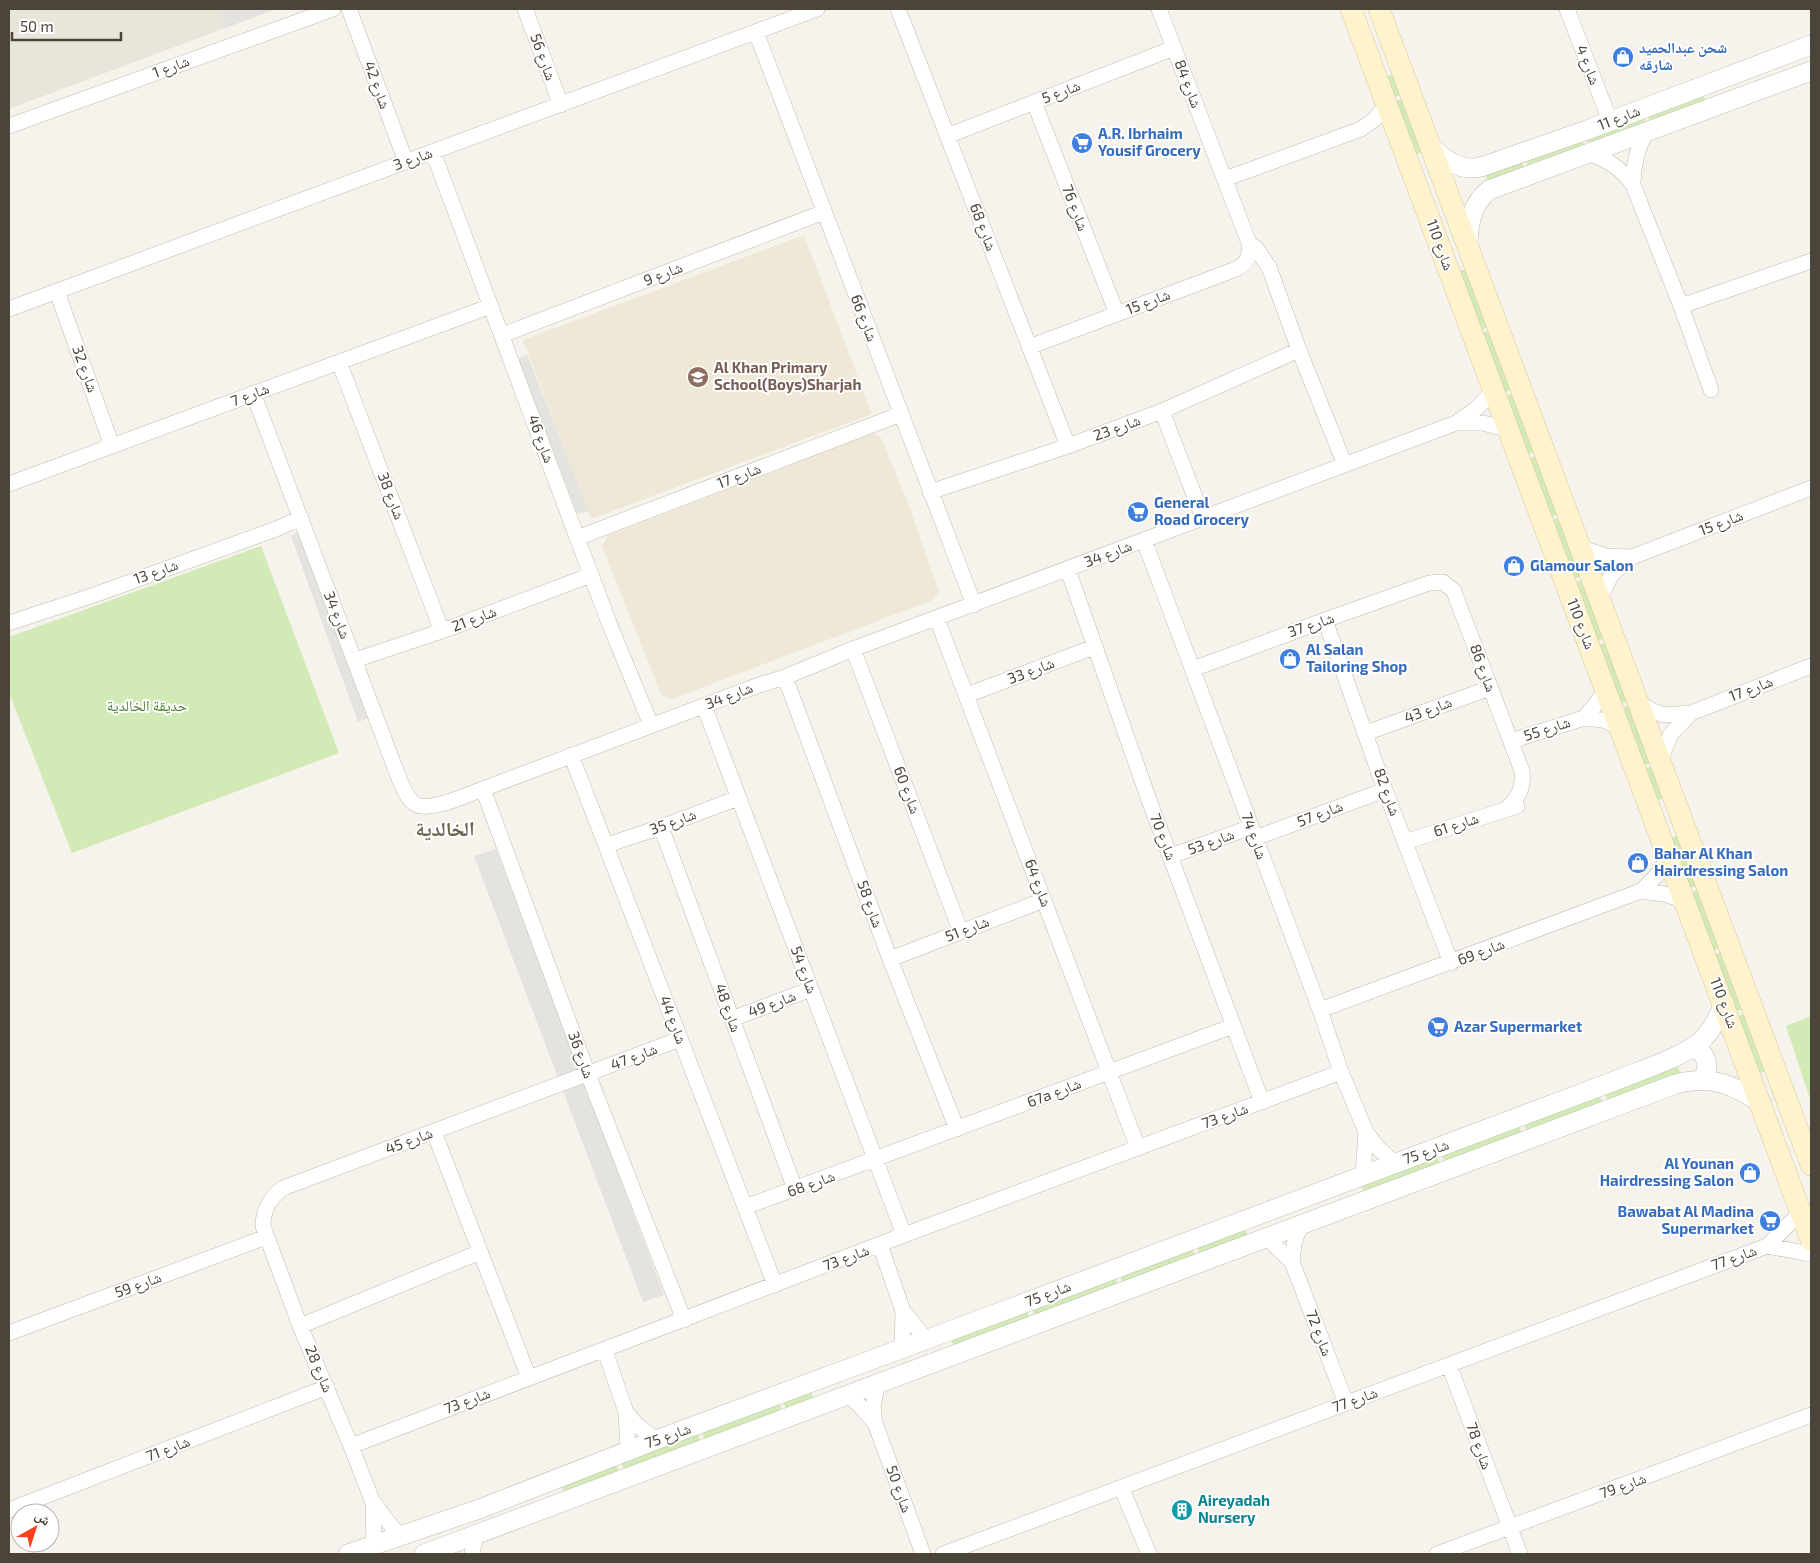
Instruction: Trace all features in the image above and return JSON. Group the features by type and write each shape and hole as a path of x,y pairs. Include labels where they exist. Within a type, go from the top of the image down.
{"main road":[{"name":"شارع 110","path":"1351,9 1762,1104 1811,1240"},
{"path":"1367,9 1380,41 1395,53"},
{"name":"شارع 110","path":"1379,9 1811,1165"},
{"path":"1432,222 1438,223 1444,229 1456,254 1464,254 1468,248"},
{"path":"1770,1127 1785,1139 1801,1175 1811,1178"}],"street":[{"name":"شارع 1","path":"9,126 333,9"},
{"name":"شارع 42","path":"349,9 406,162"},
{"name":"شارع 56","path":"525,9 561,105"},
{"name":"شارع 3","path":"9,309 818,9"},
{"name":"شارع 68","path":"898,9 1068,446"},
{"name":"شارع 84","path":"1160,9 1250,243 1256,248 1269,267 1299,350 1345,465"},
{"name":"شارع 4","path":"1567,9 1610,121"},
{"name":"شارع 66","path":"756,32 974,605"},
{"name":"شارع 11","path":"1430,144 1442,157 1454,164 1466,168 1476,168 1610,121 1811,44"},
{"name":"شارع 5","path":"947,136 1174,48"},
{"path":"1714,108 1716,101 1726,90 1769,72 1777,63 1778,57"},
{"name":"شارع 11","path":"1468,248 1475,206 1483,195 1497,187 1811,71"},
{"name":"شارع 76","path":"1034,102 1117,314"},
{"path":"1225,179 1360,129 1375,119 1386,104"},
{"path":"1360,129 1380,129 1398,135"},
{"path":"1633,185 1634,163 1646,132"},
{"name":"شارع 46","path":"434,152 609,623 651,725"},
{"path":"1587,153 1614,164 1628,177 1633,185 1681,306 1711,390"},
{"name":"شارع 9","path":"502,335 824,212"},
{"name":"شارع 15","path":"1029,347 1242,266 1249,256 1250,243"},
{"path":"1681,306 1811,261"},
{"name":"شارع 32","path":"57,292 112,446"},
{"name":"شارع 7","path":"9,484 491,306"},
{"name":"شارع 23","path":"930,492 1068,446 1162,411 1299,350"},
{"name":"شارع 38","path":"339,362 442,631"},
{"name":"شارع 34","path":"253,393 400,781 409,799 417,805 432,806 483,789 1068,570 1456,422 1476,408 1494,390"},
{"path":"1162,411 1203,518"},
{"name":"شارع 17","path":"577,538 901,414"},
{"name":"شارع 34","path":"1456,422 1483,423 1510,430"},
{"name":"شارع 15","path":"1600,597 1612,574 1632,557 1811,488"},
{"name":"شارع 13","path":"9,623 97,594 276,529 301,518"},
{"name":"شارع 74","path":"1144,540 1320,1010 1341,1072 1366,1132 1379,1149 1395,1163"},
{"name":"شارع 15","path":"1580,548 1606,556 1632,557"},
{"name":"شارع 70","path":"1068,570 1094,647 1262,1102"},
{"name":"شارع 21","path":"355,660 442,631 591,575"},
{"name":"شارع 86","path":"1430,583 1443,582 1454,591 1522,771 1522,783 1519,794 1507,808"},
{"name":"شارع 37","path":"1193,669 1430,583"},
{"name":"شارع 64","path":"937,619 1138,1148"},
{"name":"شارع 82","path":"1325,620 1451,963"},
{"name":"شارع 33","path":"967,695 1094,647"},
{"name":"شارع 60","path":"853,649 961,932"},
{"name":"شارع 17","path":"1639,703 1665,715 1691,713 1811,666"},
{"name":"شارع 58","path":"785,676 890,959 957,1130"},
{"name":"شارع 43","path":"1366,733 1490,688"},
{"name":"شارع 55","path":"1584,718 1606,690"},
{"name":"شارع 54","path":"704,706 904,1235"},
{"name":"شارع 17","path":"1660,760 1671,734 1691,713"},
{"name":"شارع 55","path":"1510,741 1584,718 1603,720 1620,727"},
{"name":"شارع 44","path":"571,755 775,1285"},
{"name":"شارع 36","path":"483,789 588,1074 684,1320"},
{"name":"شارع 57","path":"1253,833 1386,790"},
{"name":"شارع 35","path":"607,845 738,798"},
{"name":"شارع 61","path":"1405,842 1507,808"},
{"name":"شارع 48","path":"661,827 795,1189"},
{"name":"شارع 53","path":"1171,856 1253,833"},
{"name":"شارع 69","path":"1320,1010 1641,891 1656,876 1669,858"},
{"name":"شارع 69","path":"1641,891 1664,894 1685,901"},
{"name":"شارع 51","path":"890,959 1044,900"},
{"name":"شارع 49","path":"732,1019 811,989"},
{"name":"شارع 75","path":"348,1554 382,1549 400,1536 482,1508 656,1440 1617,1080 1692,1048 1708,1033 1720,1014 1724,1003"},
{"name":"67a شارع","path":"876,1160 1233,1026"},
{"name":"شارع 47","path":"588,1074 680,1039"},
{"path":"1692,1048 1701,1052 1706,1061 1707,1071 1702,1080"},
{"name":"شارع 73","path":"352,1446 904,1235 1341,1072"},
{"name":"شارع 45","path":"266,1237 262,1226 263,1215 273,1196 284,1188 588,1074"},
{"name":"شارع 75","path":"424,1554 452,1550 476,1534 784,1418 849,1396 1676,1084 1702,1080 1714,1081 1730,1086 1762,1104"},
{"path":"434,1132 528,1378"},
{"name":"شارع 74","path":"1363,1176 1366,1132"},
{"name":"شارع 68","path":"745,1207 876,1160"},
{"path":"1268,1238 1267,1231 1271,1224 1301,1209 1308,1196"},
{"name":"شارع 77","path":"943,1554 1095,1497 1122,1489 1346,1403 1767,1246 1801,1212"},
{"path":"1292,1262 1294,1244 1300,1226"},
{"name":"شارع 28","path":"266,1237 300,1326 352,1446 372,1500 382,1549"},
{"name":"شارع 59","path":"9,1333 266,1237"},
{"name":"شارع 72","path":"1268,1238 1292,1262 1346,1403"},
{"path":"880,1245 903,1311 926,1339 925,1348 921,1355 893,1367 881,1383"},
{"name":"شارع 77","path":"1767,1246 1811,1254"},
{"path":"300,1326 480,1252"},
{"path":"902,1348 903,1311"},
{"path":"604,1351 626,1412 628,1451"},
{"name":"شارع 78","path":"1449,1365 1520,1554"},
{"name":"شارع 50","path":"881,1383 874,1400 875,1423 923,1554"},
{"name":"شارع 71","path":"9,1510 327,1387"},
{"name":"شارع 50","path":"849,1396 875,1423"},
{"path":"626,1412 636,1425 656,1440"},
{"name":"شارع 79","path":"1437,1554 1810,1416"},
{"path":"1122,1489 1149,1554"},
{"name":"شارع 28","path":"372,1500 384,1518 400,1536"},
{"path":"452,1550 448,1537 453,1529 478,1518 482,1508"},
{"path":"472,1554 476,1534"}],"shaded area":[{"path":"9,9 270,9 271,11 9,109"},
{"path":"218,9 270,9 271,11 225,28"},
{"name":"Al Khan Primary School(Boys)Sharjah","path":"804,235 872,414 591,519 523,340"},
{"path":"527,354 589,512 577,513 518,359"},
{"path":"873,433 881,438 907,500 939,592 933,600 672,699 662,696 602,546 607,536"},
{"path":"301,531 369,718 358,722 291,536"},
{"path":"496,849 664,1295 643,1302 474,856"}],"green space":[{"path":"1393,74 1401,95 1393,97 1386,77"},
{"path":"1703,94 1706,102 1650,123 1647,115"},
{"path":"1402,99 1422,152 1415,155 1395,101"},
{"path":"1643,116 1646,124 1589,145 1586,138"},
{"path":"1582,139 1585,146 1529,168 1526,161"},
{"path":"1522,162 1525,169 1488,182 1486,175"},
{"path":"1466,269 1488,327 1481,330 1459,271"},
{"path":"1489,331 1511,390 1504,392 1482,333"},
{"path":"1513,394 1534,452 1527,454 1506,396"},
{"path":"1536,456 1558,514 1551,517 1529,459"},
{"path":"1559,518 1581,576 1574,579 1552,520"},
{"name":"حديقة الخالدية","path":"261,546 339,753 72,853 9,693 9,637"},
{"path":"1583,580 1605,638 1597,641 1575,583"},
{"path":"1606,642 1628,701 1621,704 1599,645"},
{"path":"1629,705 1651,763 1644,765 1622,708"},
{"path":"1652,766 1664,798 1657,800 1645,769"},
{"path":"1678,835 1697,886 1690,888 1671,838"},
{"path":"1698,890 1720,948 1713,950 1692,892"},
{"path":"1722,952 1743,1009 1736,1011 1715,954"},
{"path":"1745,1014 1766,1071 1759,1074 1738,1016"},
{"path":"1811,1016 1811,1102 1786,1026"},
{"path":"1678,1067 1681,1074 1608,1102 1605,1094"},
{"path":"1600,1096 1603,1104 1527,1132 1524,1124"},
{"path":"1519,1126 1522,1134 1445,1163 1442,1155"},
{"path":"1437,1157 1440,1164 1364,1193 1361,1185"},
{"path":"1245,1229 1248,1236 1200,1255 1197,1247"},
{"path":"1192,1249 1195,1256 1123,1284 1120,1276"},
{"path":"1115,1278 1118,1285 1035,1317 1032,1309"},
{"path":"1027,1311 1030,1319 954,1347 951,1339"},
{"path":"811,1392 814,1399 786,1409 783,1402"},
{"path":"779,1403 782,1411 705,1440 702,1433"},
{"path":"698,1434 700,1441 624,1470 621,1463"},
{"path":"616,1464 619,1472 564,1493 561,1485"}],"place":[{"name":"شحن عبدالحميد شارقه","path":"1623,57"},
{"name":"A.R. Ibrhaim Yousif Grocery","path":"1082,143"},
{"name":"Al Khan Primary School(Boys)Sharjah","path":"698,377"},
{"name":"General Road Grocery","path":"1138,512"},
{"name":"Glamour Salon","path":"1514,566"},
{"name":"Al Salan Tailoring Shop","path":"1290,659"},
{"name":"Bahar Al Khan Hairdressing Salon","path":"1638,863"},
{"name":"Azar Supermarket","path":"1438,1027"},
{"name":"Al Younan Hairdressing Salon","path":"1750,1173"},
{"name":"Bawabat Al Madina Supermarket","path":"1770,1221"},
{"name":"Aireyadah Nursery","path":"1182,1510"}],"district":[{"name":"الخالدية","path":"445,829"}]}
